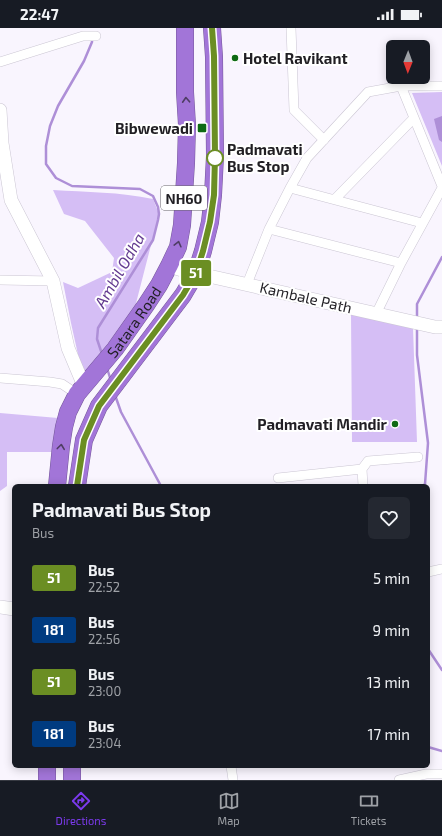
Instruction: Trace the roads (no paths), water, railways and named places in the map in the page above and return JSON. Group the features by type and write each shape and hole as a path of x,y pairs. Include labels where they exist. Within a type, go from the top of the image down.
{"highway":[{"name":"Satara Road","path":"57,484 61,446 68,412 84,386 115,349 159,285 178,247 182,224 187,126 184,28"},
{"name":"Satara Road","path":"77,484 84,440 99,406 183,295 196,273 203,251 210,222 214,195 214,56 212,28"},
{"path":"47,768 47,780"},
{"path":"72,768 72,780"}],"street":[{"path":"291,28 294,110 324,140"},
{"path":"0,62 83,36 96,36"},
{"path":"376,314 401,263 442,187 401,86"},
{"path":"247,284 270,229 290,188 307,158 368,92 401,86 442,86"},
{"path":"0,110 1,143 11,200 53,281 68,348 84,386 0,378"},
{"path":"335,199 414,118"},
{"path":"290,188 422,223"},
{"path":"270,229 401,263"},
{"name":"Kambale Path","path":"169,266 424,325 442,327"},
{"path":"0,280 53,281"},
{"path":"363,484 362,469 368,461 418,457"},
{"path":"278,478 362,469"},
{"path":"430,572 442,569"},
{"path":"0,607 12,609"},
{"path":"233,768 233,780"},
{"path":"399,780 426,774 442,774"}],"waterway":[{"name":"Ambil Odha","path":"92,38 92,42 84,61 58,106 50,126 46,146 46,164 56,178 72,186 140,189 153,196 158,207 159,214 153,240 98,328 97,339 102,354"},
{"path":"417,318 417,304 442,257"},
{"path":"417,327 417,355 428,443 425,484"},
{"name":"Ambil Odha","path":"107,368 111,381"},
{"name":"Ambil Odha","path":"115,395 121,412 160,484"},
{"path":"430,652 442,670"},
{"name":"Ambil Odha","path":"430,748 442,751"}],"place":[{"name":"Hotel Ravikant","path":"235,58"},
{"name":"Bibwewadi","path":"202,128"},
{"name":"Padmavati Bus Stop","path":"215,158"},
{"name":"Padmavati Mandir","path":"395,424"}]}
